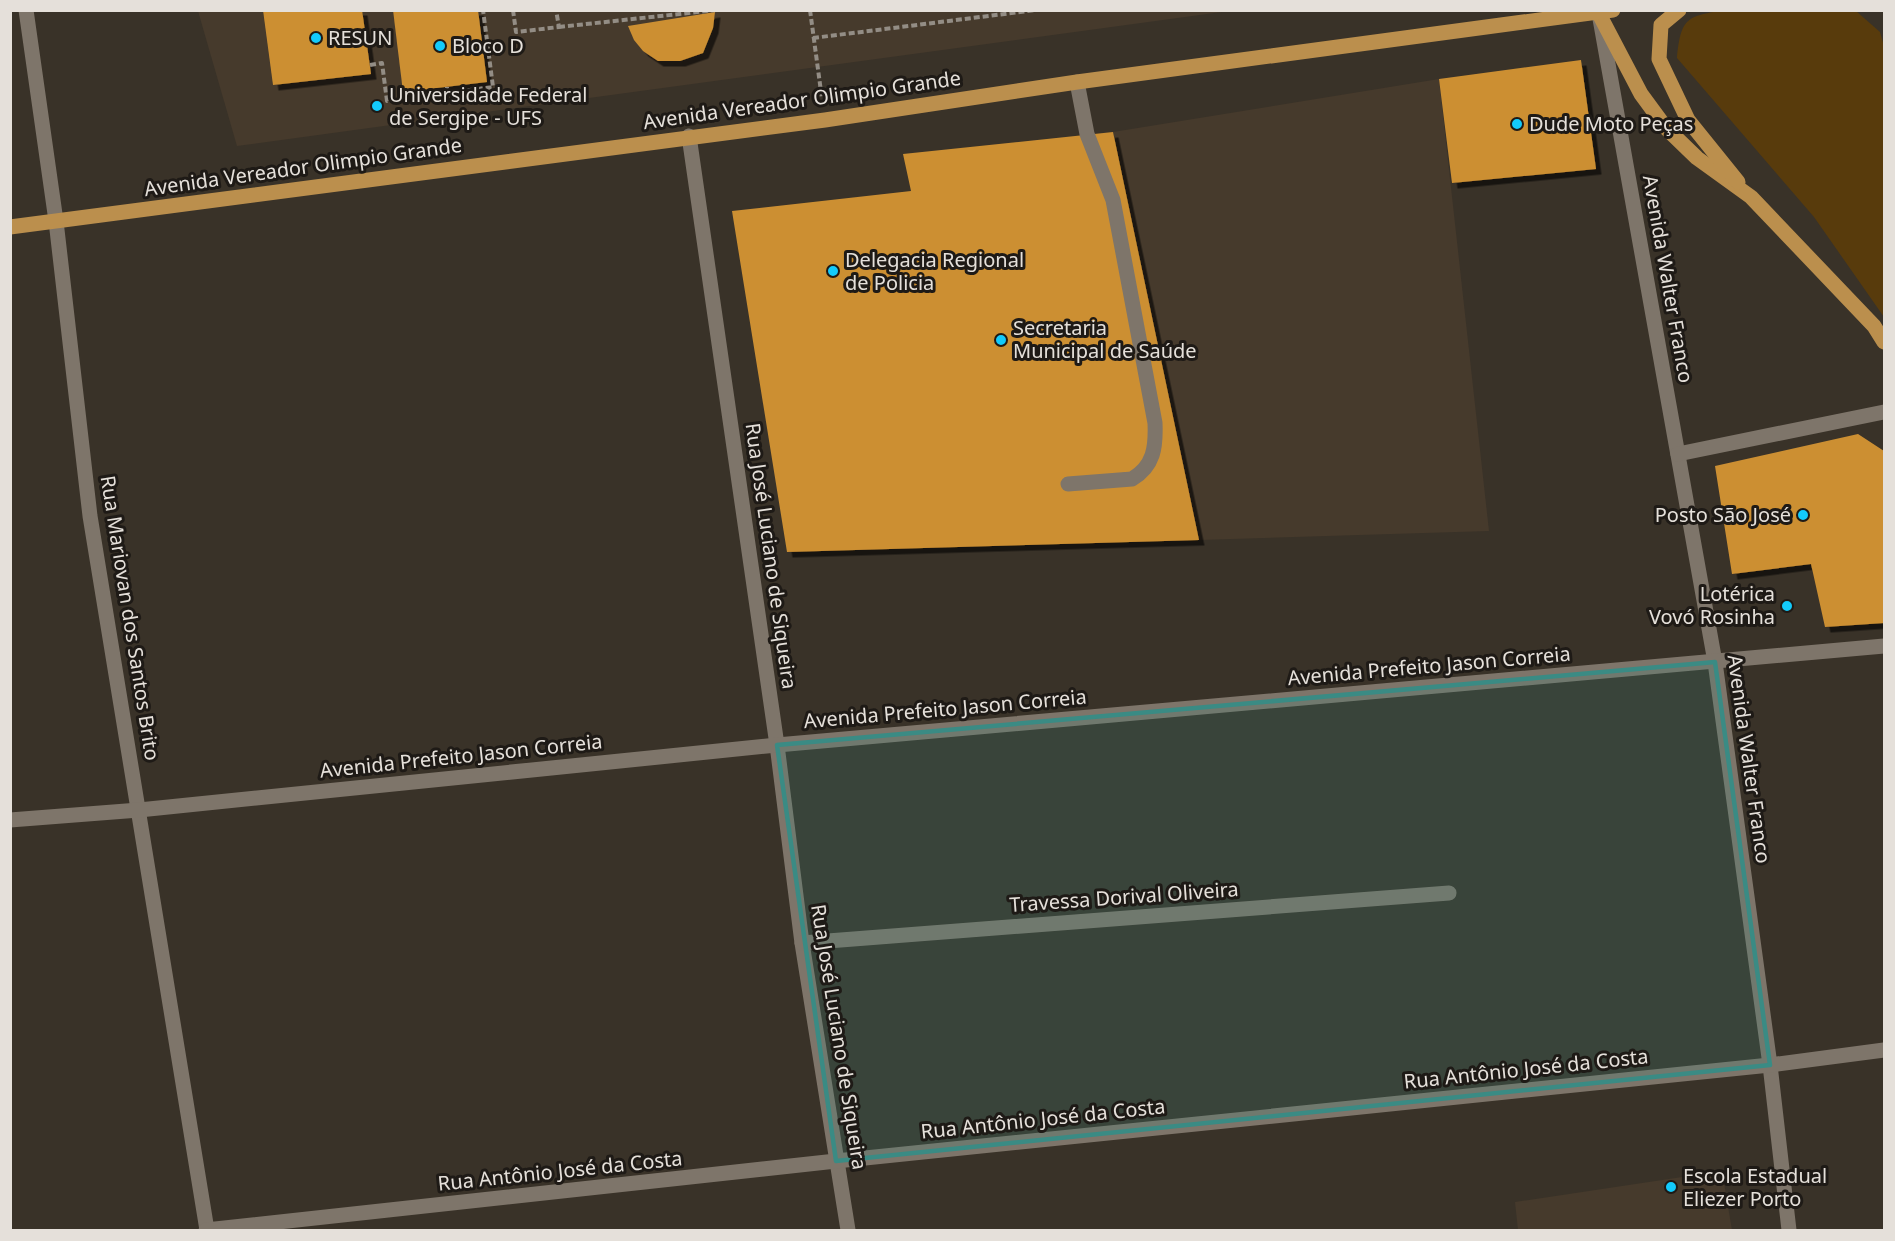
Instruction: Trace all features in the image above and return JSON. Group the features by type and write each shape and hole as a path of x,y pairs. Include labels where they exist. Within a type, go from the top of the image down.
{"main road":[{"path":"1679,10 1661,25 1659,59 1688,120 1751,197 1874,326 1884,342"},
{"name":"Avenida Vereador Olimpio Grande","path":"10,227 689,136 825,120 1077,82 1602,11"},
{"path":"1602,11 1641,94 1666,128 1697,158 1751,197"}],"street":[{"name":"Rua Mariovan dos Santos Brito","path":"26,10 56,221 90,516 207,1230"},
{"name":"Avenida Walter Franco","path":"1602,11 1715,662 1770,1065 1789,1230"},
{"path":"1068,484 1132,479 1141,474 1151,461 1156,441 1155,423 1113,200 1087,134 1077,82"},
{"name":"Rua José Luciano de Siqueira","path":"689,136 777,745 802,942 848,1230"},
{"path":"1678,454 1884,412"},
{"name":"Avenida Prefeito Jason Correia","path":"10,820 140,810 777,745 1884,646"},
{"name":"Travessa Dorival Oliveira","path":"802,942 1449,893"},
{"name":"Rua Antônio José da Costa","path":"207,1230 836,1161 1770,1065 1884,1050"}],"path":[{"path":"370,65 382,63 387,101 493,87 483,10"},
{"path":"513,10 516,32 716,10"},
{"path":"556,10 559,27"},
{"path":"810,10 825,120"},
{"path":"813,38 1036,10"},
{"path":"447,87 447,93"}],"highlighted area":[{"path":"1715,662 1770,1065 836,1161 777,745"}],"shaded area":[{"path":"1726,10 1856,11 1880,32 1884,46 1884,317 1814,217 1677,58 1681,34 1688,21 1702,14"},
{"name":"Universidade Federal de Sergipe - UFS","path":"198,11 1229,11 237,146"},
{"path":"1439,79 1489,531 1199,540 1113,132"},
{"name":"Escola Estadual Eliezer Porto","path":"1722,1171 1732,1230 1518,1230 1515,1202"}],"building":[{"name":"RESUN","path":"263,10 362,10 371,74 273,85"},
{"name":"Bloco D","path":"393,10 478,10 487,82 403,92"},
{"path":"715,12 713,28 703,53 680,61 658,61 643,51 634,40 628,26"},
{"name":"Dude Moto Peças","path":"1581,60 1596,169 1452,183 1439,79"},
{"name":"Secretaria Municipal de Saúde","path":"1113,132 1199,540 787,552 732,211 911,191 903,154"},
{"name":"Posto São José","path":"1858,434 1884,451 1884,623 1825,627 1811,564 1732,574 1715,466"}],"place":[{"name":"RESUN","path":"316,38"},
{"name":"Bloco D","path":"440,46"},
{"name":"Universidade Federal de Sergipe - UFS","path":"377,106"},
{"name":"Dude Moto Peças","path":"1517,124"},
{"name":"Delegacia Regional de Policia","path":"833,271"},
{"name":"Secretaria Municipal de Saúde","path":"1001,340"},
{"name":"Posto São José","path":"1803,515"},
{"name":"Lotérica Vovó Rosinha","path":"1787,606"},
{"name":"Escola Estadual Eliezer Porto","path":"1671,1187"}]}
